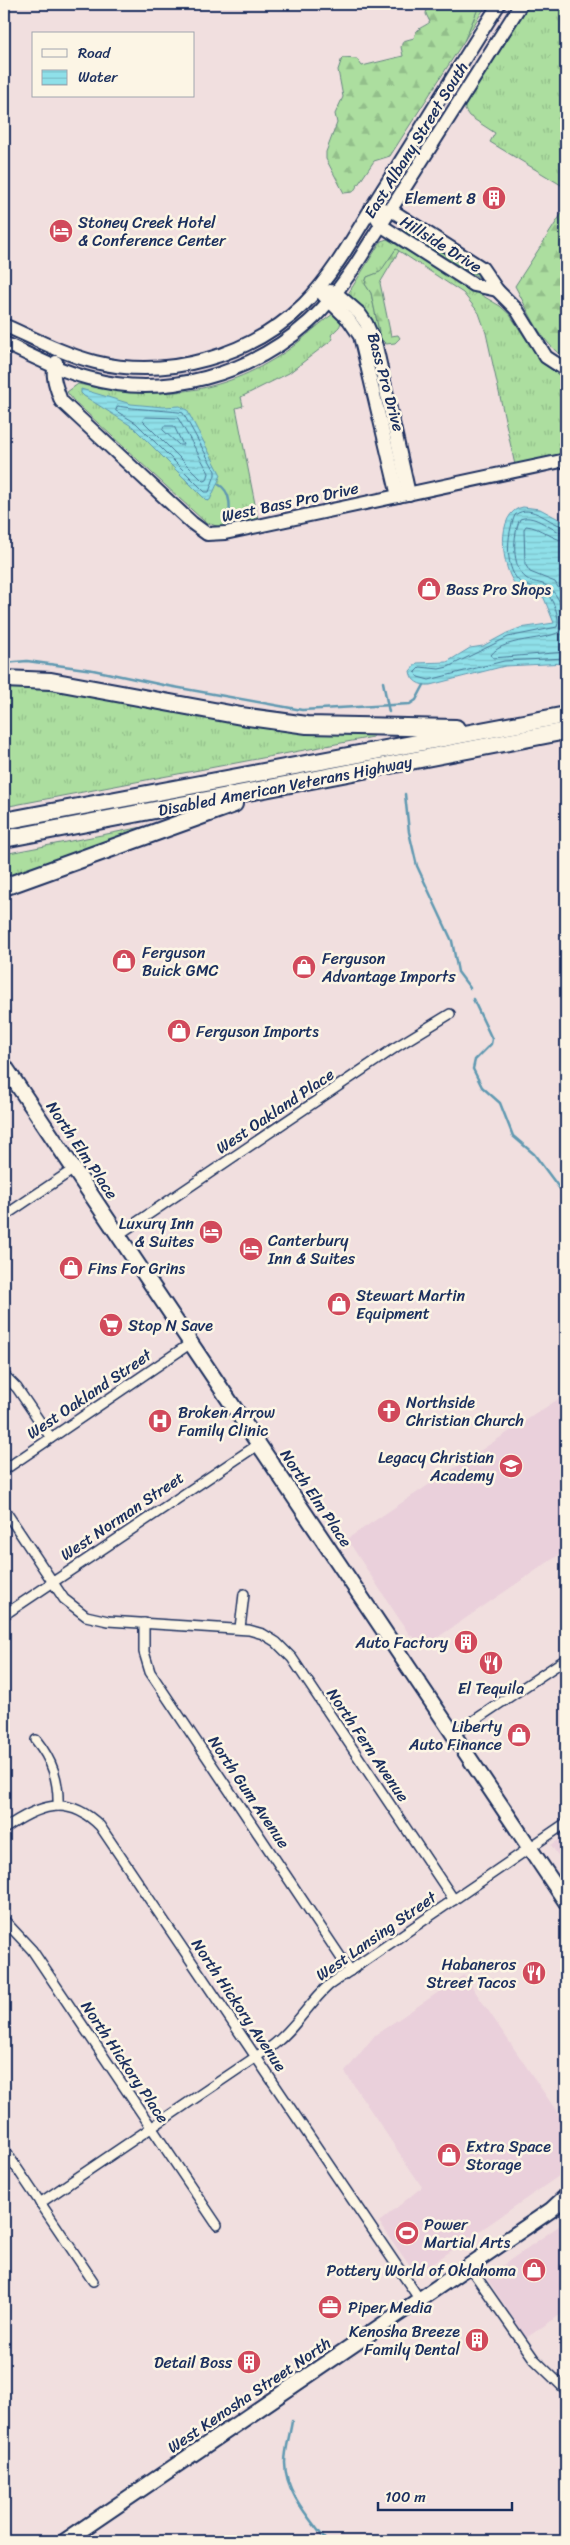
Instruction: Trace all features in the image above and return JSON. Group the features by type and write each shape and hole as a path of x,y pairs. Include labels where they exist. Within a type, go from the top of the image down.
{"highway":[{"path":"4,679 51,681 241,716 307,725 493,729"},
{"name":"Disabled American Veterans Highway","path":"4,821 566,715"},
{"name":"Disabled American Veterans Highway","path":"4,839 566,732"},
{"path":"4,888 276,788"}],"main road":[{"name":"East Albany Street South","path":"4,326 60,350 95,362 138,368 174,366 212,358 274,329 304,304 340,257 499,4"},
{"name":"East Albany Street South","path":"4,344 53,367 89,379 131,385 172,384 207,378 249,362 288,340 332,297 382,226 521,4"},
{"name":"Hillside Drive","path":"370,208 391,210 482,268 497,290"},
{"name":"Hillside Drive","path":"370,208 382,226 474,285 497,290"},
{"name":"Bass Pro Drive","path":"318,287 332,297 360,336 403,495"},
{"path":"497,290 517,310 546,357 566,370"},
{"path":"53,367 60,350"},
{"name":"West Bass Pro Drive","path":"53,367 55,381 62,401 192,523 207,534 225,534 566,460"},
{"name":"North Elm Place","path":"4,1064 566,1902"},
{"name":"West Kenosha Street North","path":"551,2210 566,2196"},
{"name":"West Kenosha Street North","path":"65,2541 551,2210 566,2202"}],"street":[{"name":"West Oakland Place","path":"118,1235 379,1058 450,1014"},
{"path":"4,1216 74,1169"},
{"name":"West Oakland Street","path":"4,1470 191,1343"},
{"path":"4,1374 17,1388 51,1438"},
{"name":"West Norman Street","path":"4,1615 258,1444"},
{"name":"North Fern Avenue","path":"4,1509 52,1582 69,1604 86,1616 101,1621 240,1628 269,1637 292,1658 454,1900"},
{"path":"240,1628 244,1594"},
{"name":"North Gum Avenue","path":"144,1623 144,1652 150,1672 350,1971"},
{"path":"454,1734 566,1659"},
{"path":"4,1829 34,1810 58,1806 58,1791 52,1764 36,1740"},
{"name":"North Hickory Avenue","path":"58,1806 83,1812 106,1834 420,2300"},
{"name":"West Lansing Street","path":"40,2203 256,2057 286,2034 323,1991 566,1823"},
{"name":"North Hickory Place","path":"4,1920 32,1950 217,2225"},
{"path":"4,2149 93,2281"},
{"path":"470,2266 534,2359 566,2390"}],"shaded area":[{"name":"Legacy Christian Academy","path":"566,1394 566,1550 425,1646 409,1634 347,1539"},
{"path":"566,1835 566,1867 551,1845"},
{"path":"464,1975 566,2125 566,2171 416,2275 379,2222 422,2187 345,2072 375,2035"},
{"path":"566,2221 566,2311 526,2338 486,2277"}],"green space":[{"path":"425,4 480,4 464,41 390,156 374,161 353,192 344,193 326,159 326,152 337,123 335,114 343,97 338,70 342,58 357,59 362,66 403,56 401,47 403,41 414,38 418,30 430,22 426,14 427,7"},
{"path":"480,4 487,4 464,41"},
{"path":"530,4 566,4 566,188 490,142 495,133 469,116 465,110 465,106"},
{"path":"566,207 566,359 543,336 515,286"},
{"path":"404,228 479,274 483,280 404,233"},
{"path":"387,239 500,306 510,315 541,362 566,380 566,453 515,465 486,333 479,313 463,293 396,249 381,272 367,277 365,284 371,293 379,331 378,336 348,294 381,241"},
{"path":"396,249 399,251 380,283 391,336 398,335 400,338 395,343 386,344 378,336 379,331 371,293 365,284 367,277 380,272"},
{"path":"333,314 340,317 341,323 331,335 333,339 289,373 241,397 243,406 236,408 258,519 219,527 205,522 73,400 67,392 78,384 131,392 157,393 206,387 230,380 254,370 279,356"},
{"path":"4,687 63,691 283,728 374,733 373,737 4,807"},
{"path":"158,824 4,882 4,854"}],"water":[{"path":"81,389 131,404 163,407 180,406 187,410 221,475 210,500 207,501 133,427 84,396 81,393"},
{"path":"523,507 540,509 566,523 566,663 505,666 430,685 423,685 417,682 412,678 410,671 417,663 447,662 470,648 483,646 520,628 554,623 544,598 519,588 507,567 503,542 505,529 508,519 514,511"}],"waterway":[{"path":"218,484 223,487 228,497 230,508 228,526"},
{"path":"4,663 27,661 93,670 163,685 302,710 410,704 416,700 424,685"},
{"path":"383,682 389,712"},
{"path":"405,794 409,832 417,866 452,941 458,972 470,988"},
{"path":"473,999 492,1039 491,1044 475,1060 473,1069 482,1087 500,1103 513,1136 534,1154 566,1197"},
{"path":"292,2421 285,2458 286,2474 294,2495 326,2541"}],"place":[{"name":"Element 8","path":"494,198"},
{"name":"Stoney Creek Hotel & Conference Center","path":"61,231"},
{"name":"Bass Pro Shops","path":"429,589"},
{"name":"Ferguson Buick GMC","path":"124,961"},
{"name":"Ferguson Advantage Imports","path":"304,967"},
{"name":"Ferguson Imports","path":"179,1031"},
{"name":"Luxury Inn & Suites","path":"211,1232"},
{"name":"Canterbury Inn & Suites","path":"251,1249"},
{"name":"Fins For Grins","path":"71,1268"},
{"name":"Stewart Martin Equipment","path":"339,1304"},
{"name":"Stop N Save","path":"111,1325"},
{"name":"Northside Christian Church","path":"389,1411"},
{"name":"Broken Arrow Family Clinic","path":"160,1421"},
{"name":"Legacy Christian Academy","path":"511,1466"},
{"name":"Auto Factory","path":"466,1642"},
{"name":"El Tequila","path":"491,1663"},
{"name":"Liberty Auto Finance","path":"519,1735"},
{"name":"Habaneros Street Tacos","path":"534,1973"},
{"name":"Extra Space Storage","path":"449,2155"},
{"name":"Power Martial Arts","path":"407,2233"},
{"name":"Pottery World of Oklahoma","path":"534,2270"},
{"name":"Piper Media","path":"330,2307"},
{"name":"Kenosha Breeze Family Dental","path":"477,2340"},
{"name":"Detail Boss","path":"249,2362"}]}
